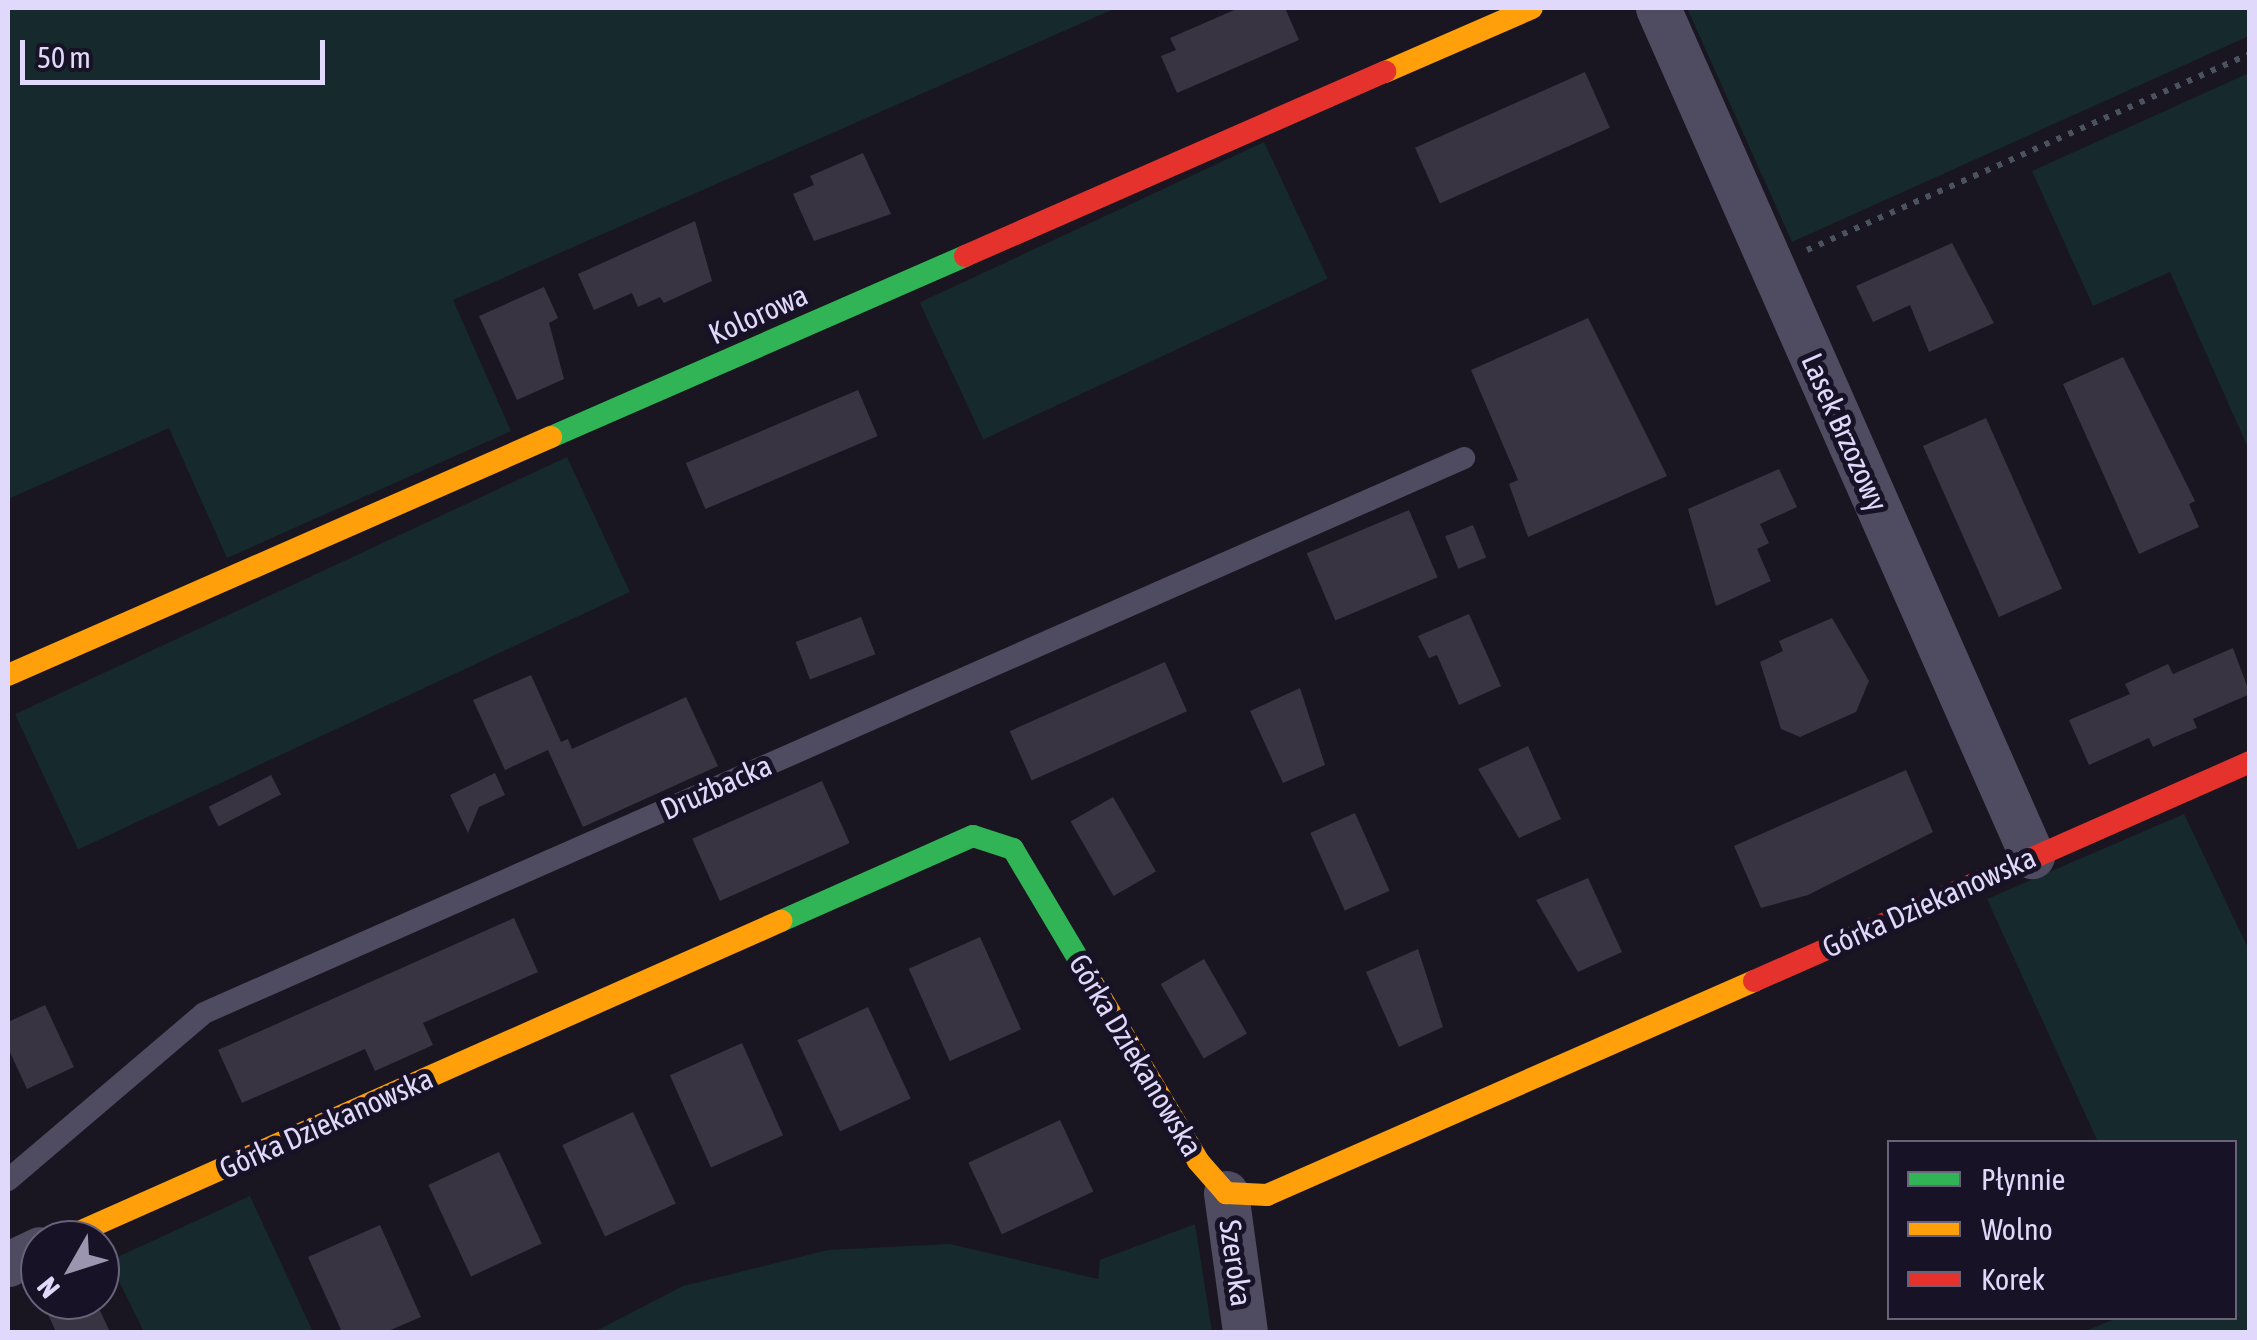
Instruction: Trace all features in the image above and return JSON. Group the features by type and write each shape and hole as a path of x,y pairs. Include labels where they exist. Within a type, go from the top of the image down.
{"street":[{"name":"Kolorowa","path":"8,675 1532,8"},
{"name":"Lasek Brzozowy","path":"1658,8 2032,856"},
{"name":"Górka Dziekanowska","path":"106,1220 973,836 1013,848 1198,1161 1226,1193 1266,1195 2250,762"},
{"name":"Szeroka","path":"1226,1193 1246,1332"}],"lane":[{"name":"Drużbacka","path":"8,1180 204,1013 1464,458"}],"path":[{"path":"1772,265 2250,54"}],"green space":[{"path":"8,8 1116,8 453,300 511,431 227,558 169,428 8,499"},
{"path":"1687,8 2249,8 2249,36 1792,242"},
{"path":"2249,73 2249,450 2170,272 2093,306 2032,171"},
{"path":"1264,142 1328,279 983,439 920,303"},
{"path":"567,457 630,592 78,849 15,714"},
{"path":"2184,814 2249,950 2249,1332 2083,1332 2112,1320 2237,1320 2237,1140 2097,1140 1987,899"},
{"path":"250,1196 313,1332 144,1332 120,1283 120,1256"},
{"path":"1195,1224 1212,1332 594,1332 683,1286 828,1250 950,1244 1098,1279 1100,1260"}],"building":[{"path":"1239,8 1285,8 1299,40 1177,93 1161,56 1176,50 1170,38"},
{"path":"1585,72 1610,128 1440,203 1415,148"},
{"path":"863,153 891,214 814,241 793,194 814,185 810,176"},
{"path":"695,221 712,281 664,303 660,297 638,307 632,293 594,310 578,274"},
{"path":"1952,243 1994,323 1929,352 1910,305 1873,322 1856,286"},
{"path":"544,287 558,318 549,323 564,379 517,400 479,316"},
{"path":"1588,318 1667,476 1528,537 1509,484 1518,480 1471,370"},
{"path":"2123,357 2195,501 2189,504 2199,527 2139,554 2063,384"},
{"path":"858,390 878,436 705,509 686,463"},
{"path":"1986,418 2062,589 1999,617 1923,446"},
{"path":"1779,469 1797,507 1760,524 1769,543 1757,549 1771,581 1716,606 1688,509"},
{"path":"1409,510 1438,577 1335,621 1307,553"},
{"path":"1473,525 1486,557 1458,569 1445,536"},
{"path":"1469,614 1501,686 1459,705 1437,655 1429,658 1418,636"},
{"path":"861,617 875,654 810,679 796,642"},
{"path":"1832,618 1869,681 1856,712 1800,737 1781,729 1760,662 1783,651 1779,641"},
{"path":"2233,648 2250,694 2193,719 2197,728 2153,747 2149,738 2089,765 2069,720 2130,694 2125,684 2168,664 2173,674"},
{"path":"1165,662 1187,711 1032,780 1010,731"},
{"path":"531,675 561,742 568,739 572,749 686,697 718,766 583,827 548,750 505,770 473,700"},
{"path":"1300,688 1325,765 1283,783 1250,711"},
{"path":"1528,746 1561,819 1519,838 1478,769"},
{"path":"1906,770 1933,832 1808,895 1761,908 1734,846"},
{"path":"495,773 505,795 479,807 468,833 450,795"},
{"path":"271,775 281,795 219,826 209,807"},
{"path":"822,781 850,843 720,901 692,839"},
{"path":"1113,797 1156,871 1114,896 1071,821"},
{"path":"1355,813 1390,891 1345,911 1310,833"},
{"path":"1588,878 1622,952 1578,972 1536,900"},
{"path":"514,918 538,972 423,1023 433,1045 375,1071 365,1049 242,1103 218,1050"},
{"path":"980,937 1021,1029 950,1061 909,969"},
{"path":"1418,949 1443,1027 1399,1047 1366,972"},
{"path":"1204,959 1247,1033 1204,1058 1161,984"},
{"path":"45,1005 74,1067 27,1089 8,1048 8,1022"},
{"path":"868,1007 911,1099 840,1132 797,1040"},
{"path":"742,1043 783,1135 711,1167 670,1075"},
{"path":"633,1112 676,1204 605,1237 562,1145"},
{"path":"1060,1120 1093,1192 1002,1234 968,1163"},
{"path":"499,1152 542,1244 471,1277 428,1185"},
{"path":"380,1225 421,1317 386,1332 342,1332 308,1257"},
{"path":"51,1320 104,1320 110,1332 56,1332"}],"traffic: fast":[{"path":"551,437 965,256"},
{"path":"781,921 973,836 1013,849 1086,972"}],"traffic: slow":[{"path":"1385,72 1532,8"},
{"path":"8,675 551,437"},
{"path":"106,1220 781,921"},
{"path":"1086,972 1198,1161 1226,1193 1267,1195 1754,981"}],"traffic: jam":[{"path":"965,256 1385,72"},
{"path":"1754,981 2250,762"}]}
